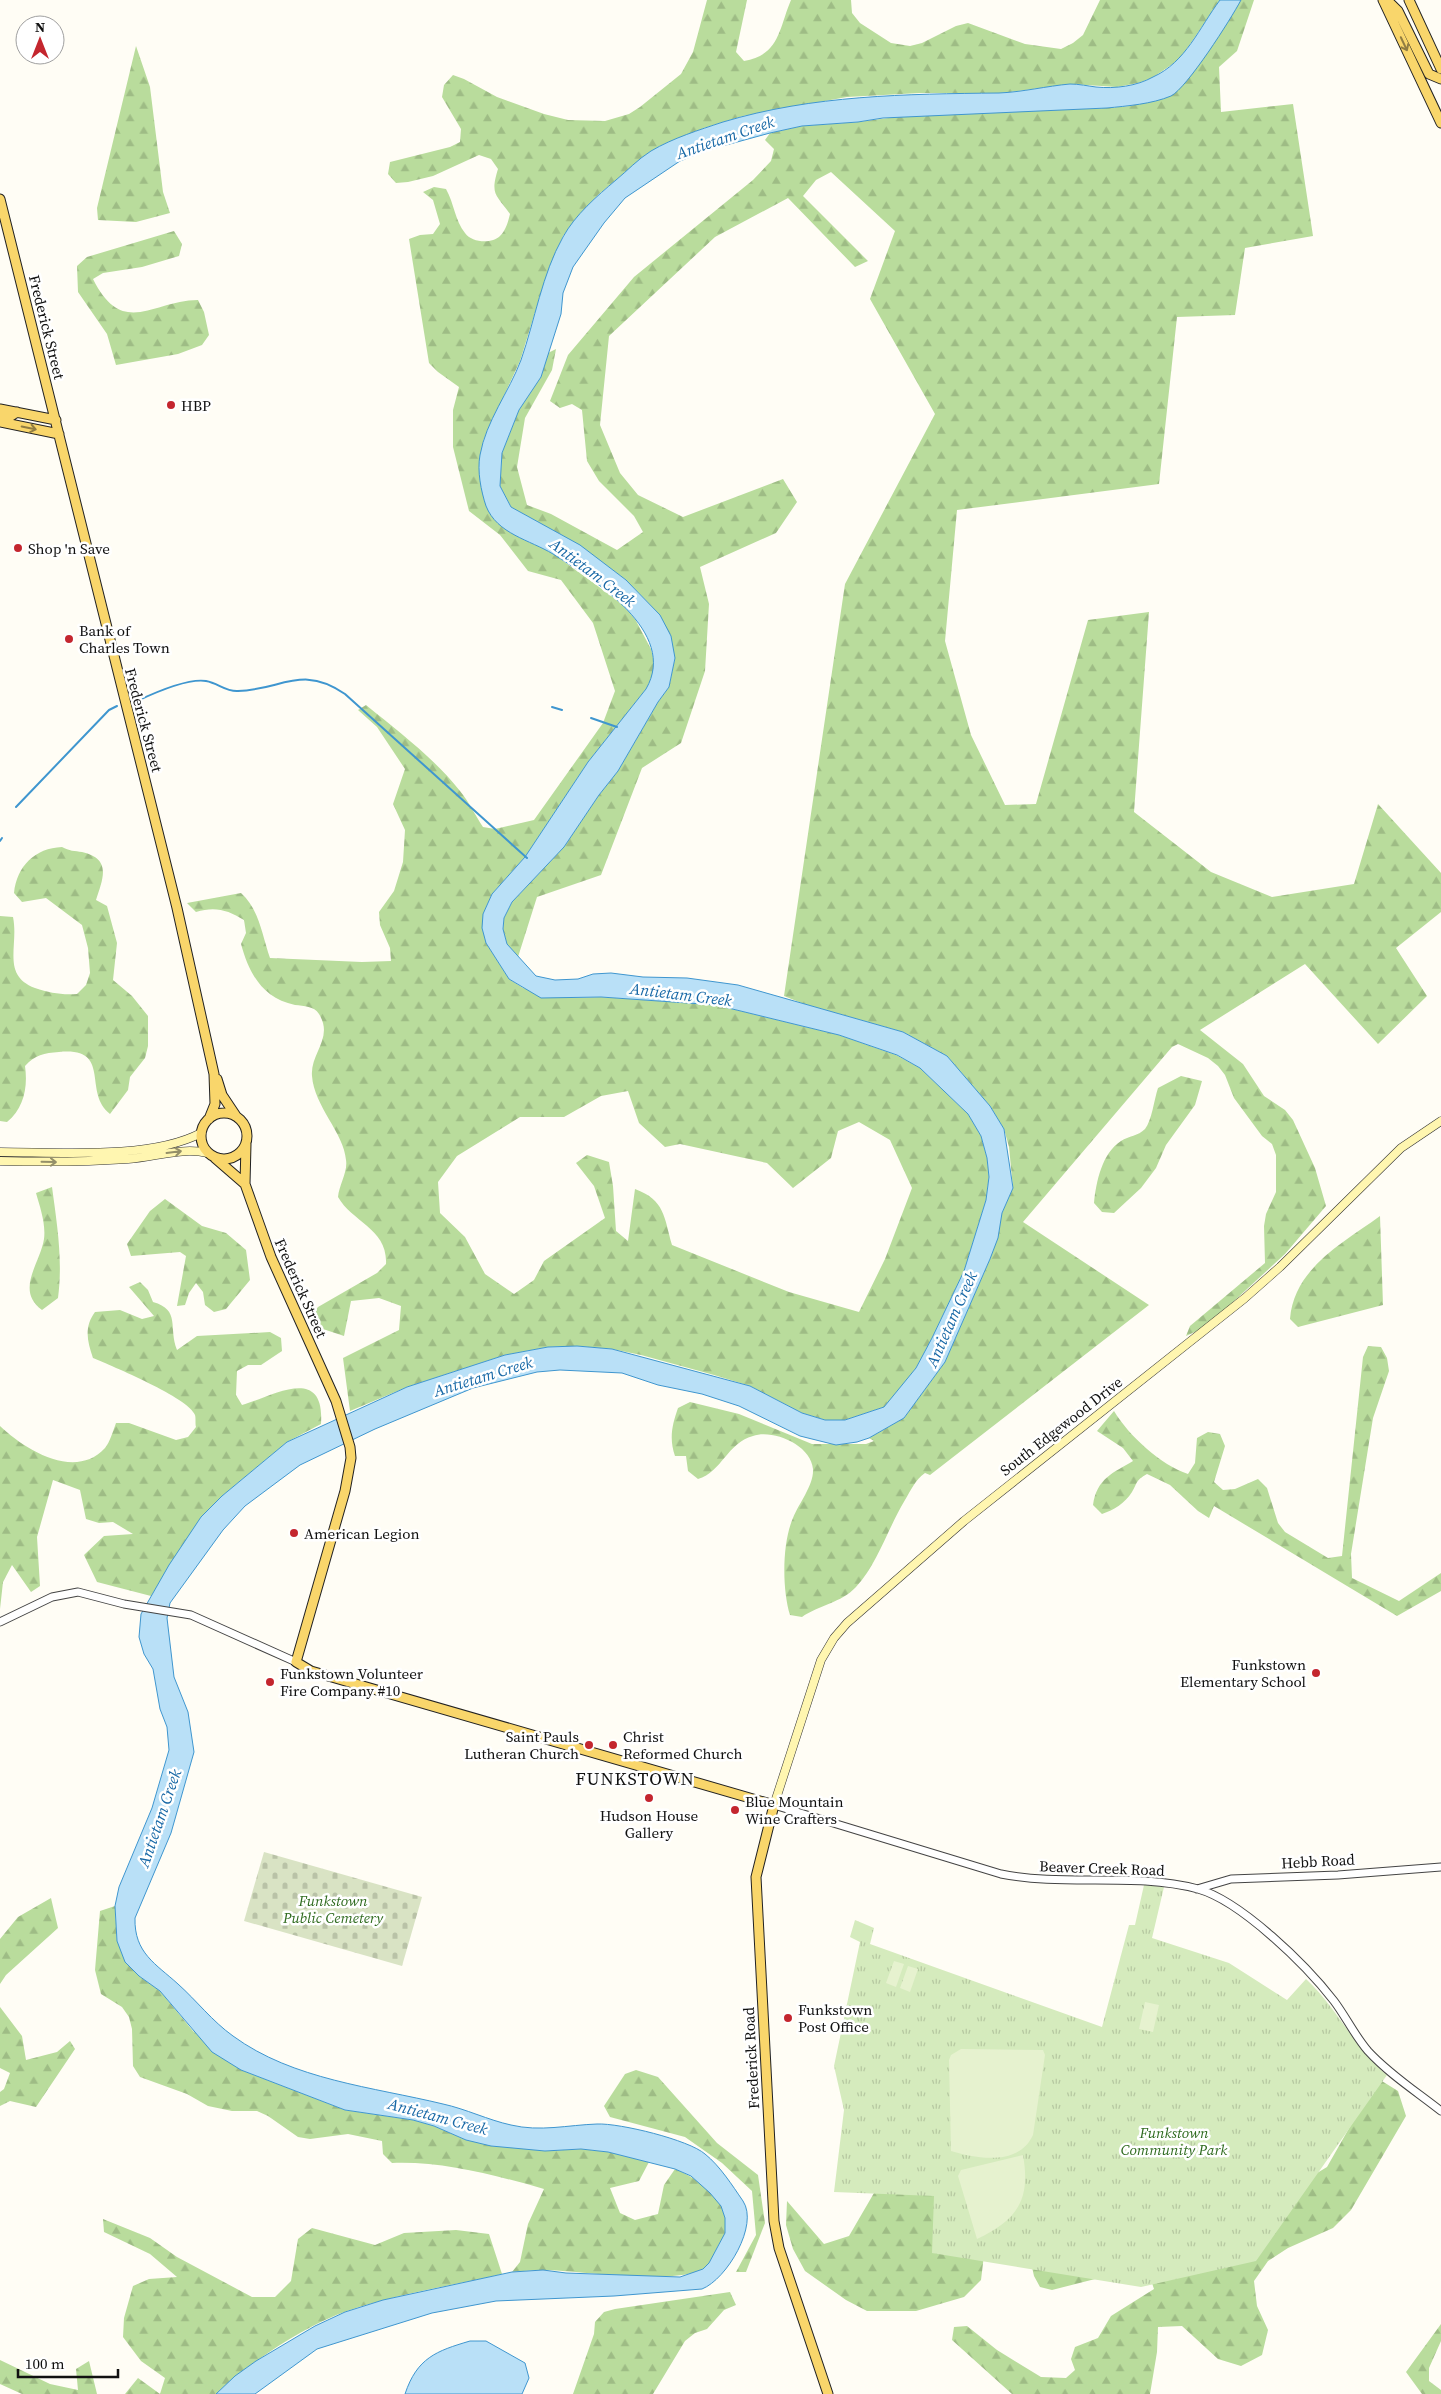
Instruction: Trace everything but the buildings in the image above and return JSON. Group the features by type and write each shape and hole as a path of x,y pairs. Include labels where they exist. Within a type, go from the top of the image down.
{"main road":[{"path":"1383,0 1441,123"},
{"path":"1387,0 1398,11 1429,74 1441,79"},
{"path":"1409,0 1441,69"},
{"name":"Frederick Street","path":"0,199 177,908 214,1074 222,1095 238,1117"},
{"path":"0,409 56,420"},
{"path":"0,415 11,416 17,412"},
{"path":"0,422 59,434"},
{"name":"Frederick Street","path":"208,1119 214,1104 214,1074"},
{"path":"0,1161 74,1162 130,1159 194,1150 212,1155 233,1158 246,1144 246,1129 238,1117 223,1113 208,1119 201,1132 201,1140 212,1155"},
{"name":"South Edgewood Drive","path":"774,1805 821,1660 834,1638 847,1623 964,1521 1245,1298 1294,1253 1394,1154 1418,1134 1441,1121"},
{"path":"0,1152 61,1154 120,1151 184,1140 201,1132"},
{"name":"Frederick Street","path":"246,1144 245,1184 271,1257 336,1401 350,1447 351,1467 345,1491 296,1662"},
{"name":"Frederick Street","path":"212,1155 245,1184"},
{"path":"296,1662 311,1671 774,1805"},
{"name":"Frederick Road","path":"774,1805 756,1877 774,2221 779,2248 828,2394"}],"street":[{"path":"0,1622 41,1602 67,1593 90,1594 130,1605 170,1611 201,1619 296,1662"},
{"name":"Beaver Creek Road","path":"774,1805 984,1870 1018,1878 1135,1881 1197,1889 1218,1896 1281,1946 1334,2001 1368,2051 1382,2065 1441,2111"},
{"name":"Hebb Road","path":"1197,1889 1231,1878 1338,1874 1441,1867"}],"green space":[{"path":"707,0 747,0 736,52 744,61 756,58 772,46 791,0 851,0 852,13 860,23 891,43 910,46 922,43 956,26 968,23 1025,44 1061,49 1083,35 1100,0 1220,0 1180,59 1152,78 1138,83 1117,87 1070,84 1002,93 920,93 847,97 743,116 704,128 650,152 599,194 563,236 541,293 520,361 483,441 494,519 505,529 551,552 621,603 635,619 651,649 655,664 653,678 646,689 588,762 525,857 492,894 483,914 486,943 509,979 523,988 569,998 601,997 716,1005 839,1035 896,1055 920,1068 968,1114 981,1136 987,1158 989,1177 986,1200 964,1271 916,1368 884,1407 845,1420 825,1420 802,1413 750,1386 714,1375 641,1355 612,1349 577,1346 548,1347 505,1355 407,1387 350,1411 343,1358 399,1330 401,1306 379,1298 351,1301 344,1336 314,1326 311,1316 318,1307 377,1273 386,1264 385,1252 381,1242 368,1227 344,1206 338,1197 346,1169 344,1150 318,1098 312,1076 314,1060 323,1038 323,1023 319,1014 314,1009 284,1002 274,997 259,983 248,965 241,944 246,933 244,920 215,909 196,912 187,903 241,893 247,899 256,915 270,958 362,962 391,961 390,948 380,925 379,912 394,891 403,862 405,830 393,804 405,769 377,727 358,710 366,705 416,746 439,767 460,791 483,827 495,829 534,820 603,723 615,691 593,623 561,580 528,571 500,535 469,511 453,447 453,410 459,387 429,363 409,239 420,235 433,234 440,224 433,200 423,192 434,187 446,189 459,223 468,236 482,241 496,239 504,231 510,214 496,194 495,184 498,169 491,159 479,155 433,176 408,182 396,183 388,174 390,162 450,147 460,142 461,129 442,97 444,85 453,75 497,97 544,114 568,120 605,121 629,114 640,107 681,74 693,52","holes":["628,1091 639,1123 665,1147 680,1144 767,1163 793,1188 831,1158 838,1131 859,1122 890,1140 912,1188 885,1259 859,1312 789,1292 672,1245 665,1218 658,1204 645,1193 635,1189 628,1241 616,1231 613,1186 609,1162 587,1155 576,1163 594,1186 605,1218 544,1261 534,1280 514,1294 485,1274 465,1237 440,1213 438,1182 457,1156 520,1117 564,1117 601,1096"]},
{"path":"1241,0 1254,0 1237,51 1219,67 1221,112 1293,104 1313,236 1245,248 1235,315 1177,317 1159,484 957,510 945,641 971,735 1005,805 1036,804 1088,620 1149,612 1134,812 1211,872 1272,897 1354,884 1378,804 1441,873 1441,912 1396,948 1427,996 1378,1044 1305,964 1200,1030 1243,1064 1264,1096 1285,1110 1293,1120 1315,1168 1326,1206 1285,1254 1206,1327 1186,1336 1190,1326 1265,1263 1264,1226 1266,1214 1276,1192 1276,1155 1272,1144 1262,1136 1234,1098 1225,1075 1218,1066 1208,1058 1178,1044 1172,1047 1023,1222 1149,1305 930,1475 925,1473 918,1479 899,1511 871,1567 856,1587 844,1597 802,1617 790,1615 786,1592 785,1553 789,1528 813,1475 811,1460 806,1453 790,1441 780,1437 761,1434 744,1440 737,1445 713,1470 698,1479 688,1471 686,1456 675,1456 673,1450 672,1432 678,1408 690,1402 739,1414 812,1444 866,1444 874,1441 869,1438 904,1418 945,1362 990,1259 1002,1213 1013,1188 1009,1147 1004,1129 990,1106 947,1056 903,1032 804,1004 784,996 845,584 935,414 870,299 895,231 831,172 816,180 803,196 868,261 855,267 788,198 715,237 609,336 600,425 620,473 638,495 683,517 783,479 797,502 776,533 700,567 709,604 705,671 681,743 642,768 601,875 537,897 518,957 507,944 503,929 504,918 512,902 564,847 599,795 618,771 658,702 669,687 675,658 660,615 626,580 580,546 511,507 500,486 502,453 519,410 541,377 548,353 556,349 552,370 525,418 517,467 527,505 551,514 617,550 643,532 634,516 599,481 587,461 582,410 572,404 560,408 550,401 568,355 634,277 753,180 771,161 774,149 765,140 770,133 802,126 858,122 911,115 1130,106 1171,95"},
{"path":"136,46 150,87 163,192 170,213 136,222 98,220 97,208"},
{"path":"174,231 182,244 179,256 142,267 103,273 93,279 104,297 116,308 128,312 140,312 198,300 204,312 209,335 202,345 178,354 116,365 107,334 78,292 77,266 87,257"},
{"path":"62,847 92,855 101,864 103,877 96,900 107,906 117,943 113,980 132,996 148,1016 148,1046 145,1058 130,1077 128,1090 110,1114 102,1105 94,1073 86,1056 76,1052 59,1052 40,1055 32,1059 25,1066 26,1082 21,1104 7,1122 0,1121 0,916 13,917 13,958 18,976 25,982 35,988 51,992 77,994 86,985 90,973 88,948 82,925 46,898 22,902 14,893 19,875 29,860 44,851"},
{"path":"1181,1076 1202,1081 1195,1105 1166,1145 1156,1168 1141,1188 1114,1213 1102,1212 1094,1203 1096,1186 1101,1169 1109,1153 1121,1141 1145,1129 1158,1088"},
{"path":"52,1187 59,1242 58,1298 42,1310 34,1302 30,1294 31,1276 44,1239 44,1227 36,1193"},
{"path":"165,1199 202,1226 226,1233 246,1250 250,1280 226,1309 214,1312 205,1305 203,1292 196,1283 189,1293 185,1305 177,1306 186,1256 180,1252 131,1256 127,1244 150,1211"},
{"path":"1380,1216 1383,1305 1298,1327 1290,1319 1293,1301 1310,1271 1336,1247"},
{"path":"140,1282 148,1290 153,1302 162,1305 171,1315 177,1350 197,1336 270,1332 281,1338 282,1351 261,1365 248,1365 237,1371 236,1395 242,1405 281,1391 306,1389 315,1394 320,1405 321,1424 287,1442 222,1496 201,1517 151,1596 97,1582 84,1555 104,1536 133,1534 113,1522 99,1523 86,1519 80,1490 53,1480 37,1537 40,1586 31,1592 12,1565 3,1582 0,1609 0,1426 22,1444 36,1452 65,1462 79,1462 93,1457 105,1448 116,1423 129,1423 176,1440 188,1437 196,1427 195,1415 190,1408 179,1400 149,1383 93,1358 89,1346 88,1329 95,1312 120,1310 142,1319 154,1316 129,1287"},
{"path":"1368,1346 1381,1347 1387,1358 1389,1371 1373,1418 1351,1554 1352,1578 1399,1601 1441,1573 1441,1591 1397,1616 1214,1506 1209,1518 1198,1511 1170,1485 1147,1474 1139,1480 1126,1500 1115,1508 1102,1514 1093,1505 1098,1488 1102,1482 1133,1461 1123,1448 1097,1431 1114,1411 1120,1421 1146,1448 1167,1464 1188,1474 1195,1463 1197,1438 1208,1432 1220,1434 1225,1446 1214,1482 1223,1490 1235,1489 1258,1479 1267,1488 1278,1523 1285,1532 1328,1558 1342,1556 1363,1357"},
{"name":"Funkstown Public Cemetery","path":"264,1852 422,1897 402,1966 244,1921"},
{"name":"Funkstown Community Park","path":"1144,1885 1164,1887 1152,1938 1229,1963 1287,2000 1306,1979 1327,2002 1375,2064 1387,2075 1256,2261 1141,2287 932,2253 934,2196 834,2192 844,2110 834,2066 860,1942 850,1937 855,1920 874,1928 870,1944 1102,2027 1129,1925 1135,1925"},
{"path":"51,1898 58,1928 6,1975 0,1984 0,1939 18,1917"},
{"path":"115,1906 117,1941 139,1976 160,1991 193,2031 241,2070 345,2110 413,2120 434,2126 466,2140 545,2151 582,2149 608,2152 649,2162 639,2181 610,2188 620,2213 635,2220 658,2214 664,2185 675,2169 703,2185 718,2202 723,2212 726,2222 725,2233 710,2261 704,2268 692,2273 673,2276 626,2276 542,2270 512,2272 520,2262 528,2224 544,2189 488,2174 449,2167 430,2164 392,2163 383,2154 382,2141 348,2134 310,2139 298,2137 268,2116 257,2111 232,2111 208,2106 187,2094 140,2077 133,2066 132,2029 129,2017 122,2007 101,1994 95,1970 100,1911"},
{"path":"894,1961 904,1964 896,1987 886,1983"},
{"path":"908,1966 918,1969 910,1992 900,1988"},
{"path":"1145,2002 1159,2005 1153,2032 1139,2029"},
{"path":"0,2007 22,2036 26,2060 57,2052 70,2041 75,2049 36,2107 10,2101 0,2106 0,2092 4,2089 10,2073 0,2068"},
{"path":"961,2049 1043,2050 1045,2055 1033,2135 1027,2145 1018,2152 997,2158 985,2158 951,2151 949,2060 951,2055"},
{"path":"1356,2065 1398,2091 1406,2116 1351,2210 1333,2228 1288,2248 1268,2261 1254,2281 1257,2306 1268,2330 1262,2355 1241,2366 1218,2359 1182,2326 1158,2327 1157,2352 1150,2394 1012,2394 952,2340 954,2327 967,2326 997,2350 1041,2377 1066,2378 1075,2370 1071,2359 1075,2347 1098,2338 1111,2316 1154,2289 1150,2277 1099,2278 1052,2290 1040,2287 1034,2276 1026,2241 1289,2190 1327,2167 1352,2123"},
{"path":"636,2070 658,2077 717,2143 758,2175 765,2223 746,2272 736,2272 756,2235 752,2191 722,2163 685,2137 610,2117 604,2106 625,2074"},
{"path":"1023,2155 1025,2184 1023,2196 1018,2207 1002,2224 977,2239 958,2176 961,2170"},
{"path":"922,2180 984,2255 981,2280 964,2297 916,2311 867,2311 846,2300 805,2271 793,2249 786,2225 787,2201 824,2244 849,2236 874,2193"},
{"path":"103,2219 150,2238 177,2257 252,2297 275,2297 291,2281 298,2239 312,2228 375,2245 404,2233 456,2230 489,2234 502,2274 385,2300 331,2317 260,2358 216,2394 160,2394 165,2378 141,2361 123,2337 124,2318 133,2286 149,2279 177,2277 150,2254 104,2232"},
{"path":"730,2292 736,2305 724,2310 707,2329 695,2333 685,2341 653,2394 573,2394 594,2334 595,2322 604,2312"},
{"path":"1441,2324 1441,2341 1429,2368 1429,2381 1441,2390 1441,2394 1422,2394 1406,2372"},
{"path":"0,2360 50,2384 78,2390 76,2369 89,2361 97,2394 22,2394 0,2384"},
{"path":"138,2378 160,2394 125,2394"}],"water":[{"name":"Antietam Creek","path":"1220,0 1241,0 1198,67 1178,90 1164,99 1107,108 883,118 858,122 802,126 708,150 680,161 625,198 604,223 573,267 563,293 561,314 541,377 519,410 502,453 500,486 511,507 580,545 626,580 660,615 671,636 675,658 669,687 658,702 618,771 599,795 564,847 512,902 504,918 503,929 507,944 536,976 555,980 578,979 593,974 611,973 643,977 687,978 738,985 903,1032 947,1056 990,1106 1004,1129 1013,1188 1002,1213 998,1238 990,1259 945,1362 904,1418 869,1438 836,1445 800,1436 739,1406 702,1394 658,1385 622,1373 560,1370 537,1372 473,1388 375,1429 300,1465 245,1506 223,1530 170,1603 167,1618 174,1677 188,1712 194,1752 171,1833 135,1918 138,1940 142,1949 154,1964 185,1990 225,2030 256,2051 281,2063 334,2080 452,2106 511,2125 543,2128 608,2124 637,2129 670,2138 685,2143 705,2154 721,2170 735,2189 747,2211 744,2237 738,2250 721,2274 702,2289 614,2296 496,2301 432,2313 317,2349 255,2394 216,2394 235,2376 256,2361 315,2326 345,2312 383,2300 512,2272 543,2270 566,2273 680,2277 703,2269 709,2263 725,2233 725,2218 721,2206 710,2193 691,2176 675,2169 608,2152 581,2149 545,2151 491,2146 466,2140 434,2126 413,2120 345,2110 241,2070 212,2052 160,1991 139,1976 125,1962 117,1941 115,1906 119,1887 152,1808 169,1750 167,1727 160,1709 153,1669 144,1654 139,1637 141,1614 169,1565 201,1517 222,1496 287,1442 407,1387 505,1355 548,1347 577,1346 612,1349 750,1386 802,1413 825,1420 845,1420 884,1407 916,1368 932,1338 964,1271 986,1200 989,1177 987,1158 981,1136 968,1114 920,1068 897,1055 839,1035 716,1005 601,997 541,998 509,979 486,943 482,928 483,914 492,894 525,857 588,762 646,689 653,668 651,648 642,628 627,610 609,593 570,565 544,549 506,530 491,516 483,494 479,468 483,442 492,418 521,360 544,282 556,251 574,221 601,193 646,154 659,146 686,135 757,113 825,101 895,95 999,93 1070,84 1103,88 1133,85 1153,77 1174,63 1191,43"},
{"path":"470,2341 486,2341 525,2363 529,2378 522,2394 405,2394 415,2372 429,2358 447,2348"}],"waterway":[{"path":"137,701 171,687 198,681 210,682 234,691 253,690 304,680 330,685 345,694 527,858"},
{"path":"16,807 109,710 117,706"},
{"path":"552,707 562,710"},
{"path":"591,718 617,727"}],"place":[{"name":"HBP","path":"171,405"},
{"name":"Shop 'n Save","path":"18,548"},
{"name":"Bank of Charles Town","path":"69,639"},
{"name":"American Legion","path":"294,1533"},
{"name":"Funkstown Elementary School","path":"1316,1673"},
{"name":"Funkstown Volunteer Fire Company #10","path":"270,1682"},
{"name":"Saint Pauls Lutheran Church","path":"589,1745"},
{"name":"Christ Reformed Church","path":"613,1745"},
{"name":"Hudson House Gallery","path":"649,1798"},
{"name":"Blue Mountain Wine Crafters","path":"735,1810"},
{"name":"Funkstown Post Office","path":"788,2018"}],"district":[{"name":"FUNKSTOWN","path":"635,1778"}]}
